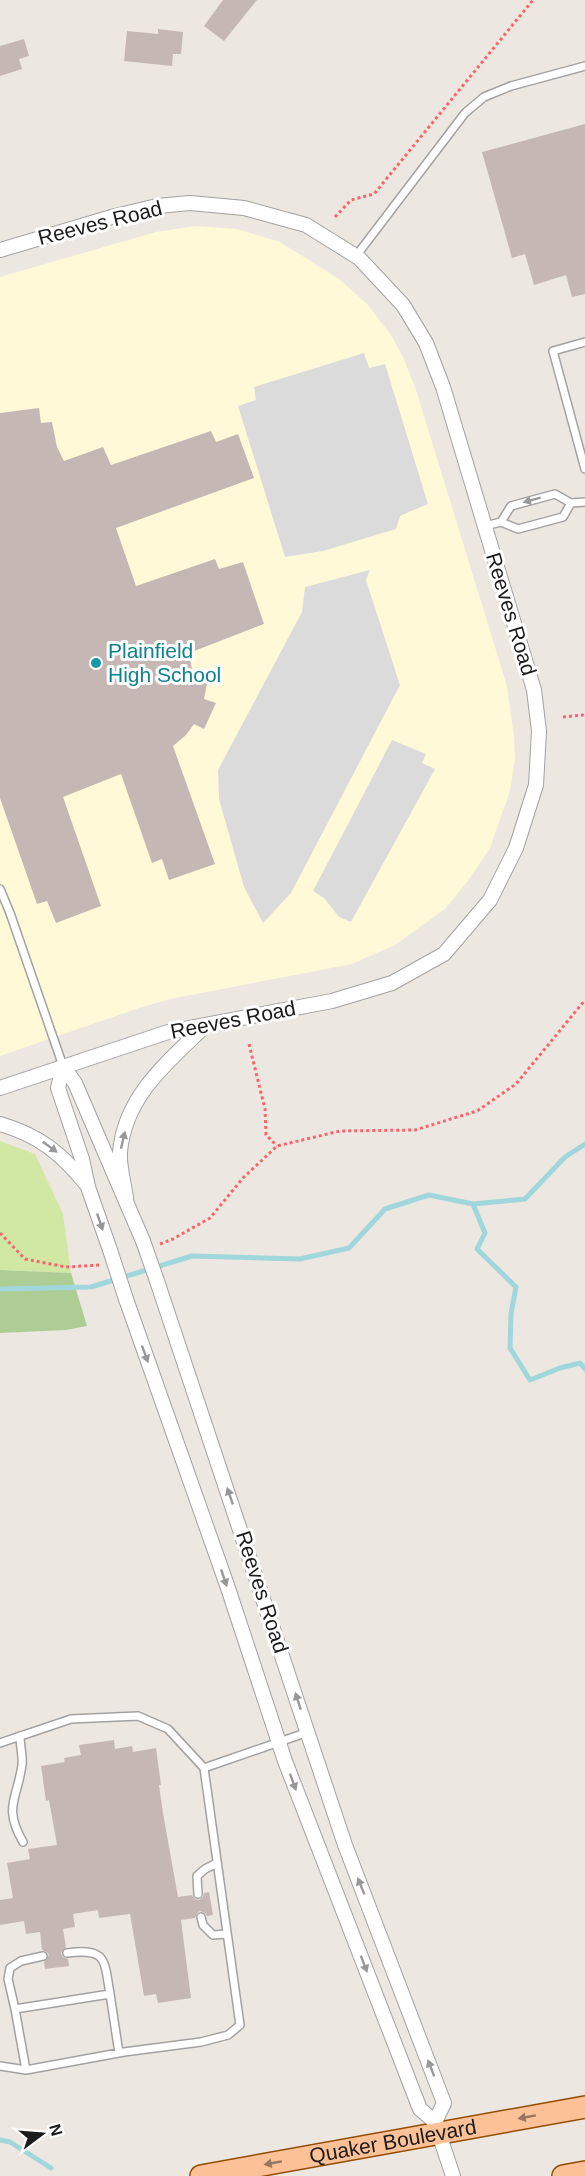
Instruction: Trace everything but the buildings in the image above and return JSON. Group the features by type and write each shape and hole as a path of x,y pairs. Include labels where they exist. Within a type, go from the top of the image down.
{"main road":[{"name":"Quaker Boulevard","path":"201,2176 436,2127 585,2107"},
{"path":"563,2176 585,2172"}],"street":[{"name":"Reeves Road","path":"0,250 115,216 157,206 190,203 244,208 306,225 356,256 403,305 426,343 443,387 534,690 539,731 536,785 516,848 490,900 444,954 392,984 332,1001 168,1032 63,1066"},
{"path":"126,1198 120,1153 132,1108 144,1088 163,1066 206,1024"},
{"name":"Reeves Road","path":"63,1066 58,1088 82,1159 108,1256 126,1299 228,1588 279,1743 420,2109 436,2127 453,2176"},
{"name":"Reeves Road","path":"63,1066 75,1083 147,1244 345,1845 444,2103 436,2127"},
{"path":"0,1088 63,1066"},
{"path":"0,1124 28,1134 50,1146 68,1162 88,1187"}],"lane":[{"path":"356,256 465,113 484,97 511,86 585,66"},
{"path":"585,342 553,351 585,469"},
{"path":"501,522 511,506 555,494 571,503 585,502"},
{"path":"485,526 501,522 518,530 563,517 571,503"},
{"path":"1,892 63,1066"},
{"path":"0,1743 71,1719 138,1716 168,1729 204,1768 240,2025 228,2035 210,2039 26,2070 0,2066"},
{"path":"204,1768 308,1732"},
{"path":"20,1736 22,1763 11,1814 14,1826 23,1842"},
{"path":"198,1894 197,1876 218,1863"},
{"path":"201,1917 203,1924 213,1935 227,1934"},
{"path":"67,1953 88,1950 98,1954 104,1963 119,2053"},
{"path":"26,2070 8,1979 10,1968 21,1961 43,1956"},
{"path":"15,2009 110,1994"}],"path":[{"path":"335,217 351,200 374,194 534,0"},
{"path":"563,717 585,716"},
{"path":"147,1244 173,1239 210,1218 243,1178 277,1146 340,1131 415,1130 477,1111 516,1084 585,1000"},
{"path":"249,1044 265,1109 266,1135 277,1146"},
{"path":"0,1233 25,1259 66,1268 95,1266 108,1256"}],"shaded area":[{"path":"195,226 237,229 280,242 339,279 367,304 391,335 403,357 416,390 507,686 515,759 510,791 490,848 467,882 445,909 395,945 352,964 170,999 0,1056 0,277 156,232"},
{"path":"364,353 369,368 385,364 428,504 400,516 396,529 323,551 285,557 238,406 256,400 254,387"},
{"path":"370,570 366,580 400,685 291,893 263,923 244,887 219,799 218,770 302,612 305,587"},
{"path":"392,740 426,754 422,763 435,769 351,922 339,917 324,898 313,891"}],"green space":[{"path":"0,1141 35,1154 63,1214 71,1273 0,1270"},
{"path":"0,1270 71,1273 87,1326 66,1330 0,1333"}],"waterway":[{"path":"0,1289 91,1287 192,1256 300,1259 349,1248 385,1209 429,1195 473,1204 525,1199 565,1157 585,1144"},
{"path":"473,1204 485,1233 477,1249 516,1287 511,1314 510,1348 530,1380 580,1363 585,1369"},
{"path":"0,2140 10,2142 51,2168"}],"place":[{"name":"Plainfield High School","path":"96,663"}]}
